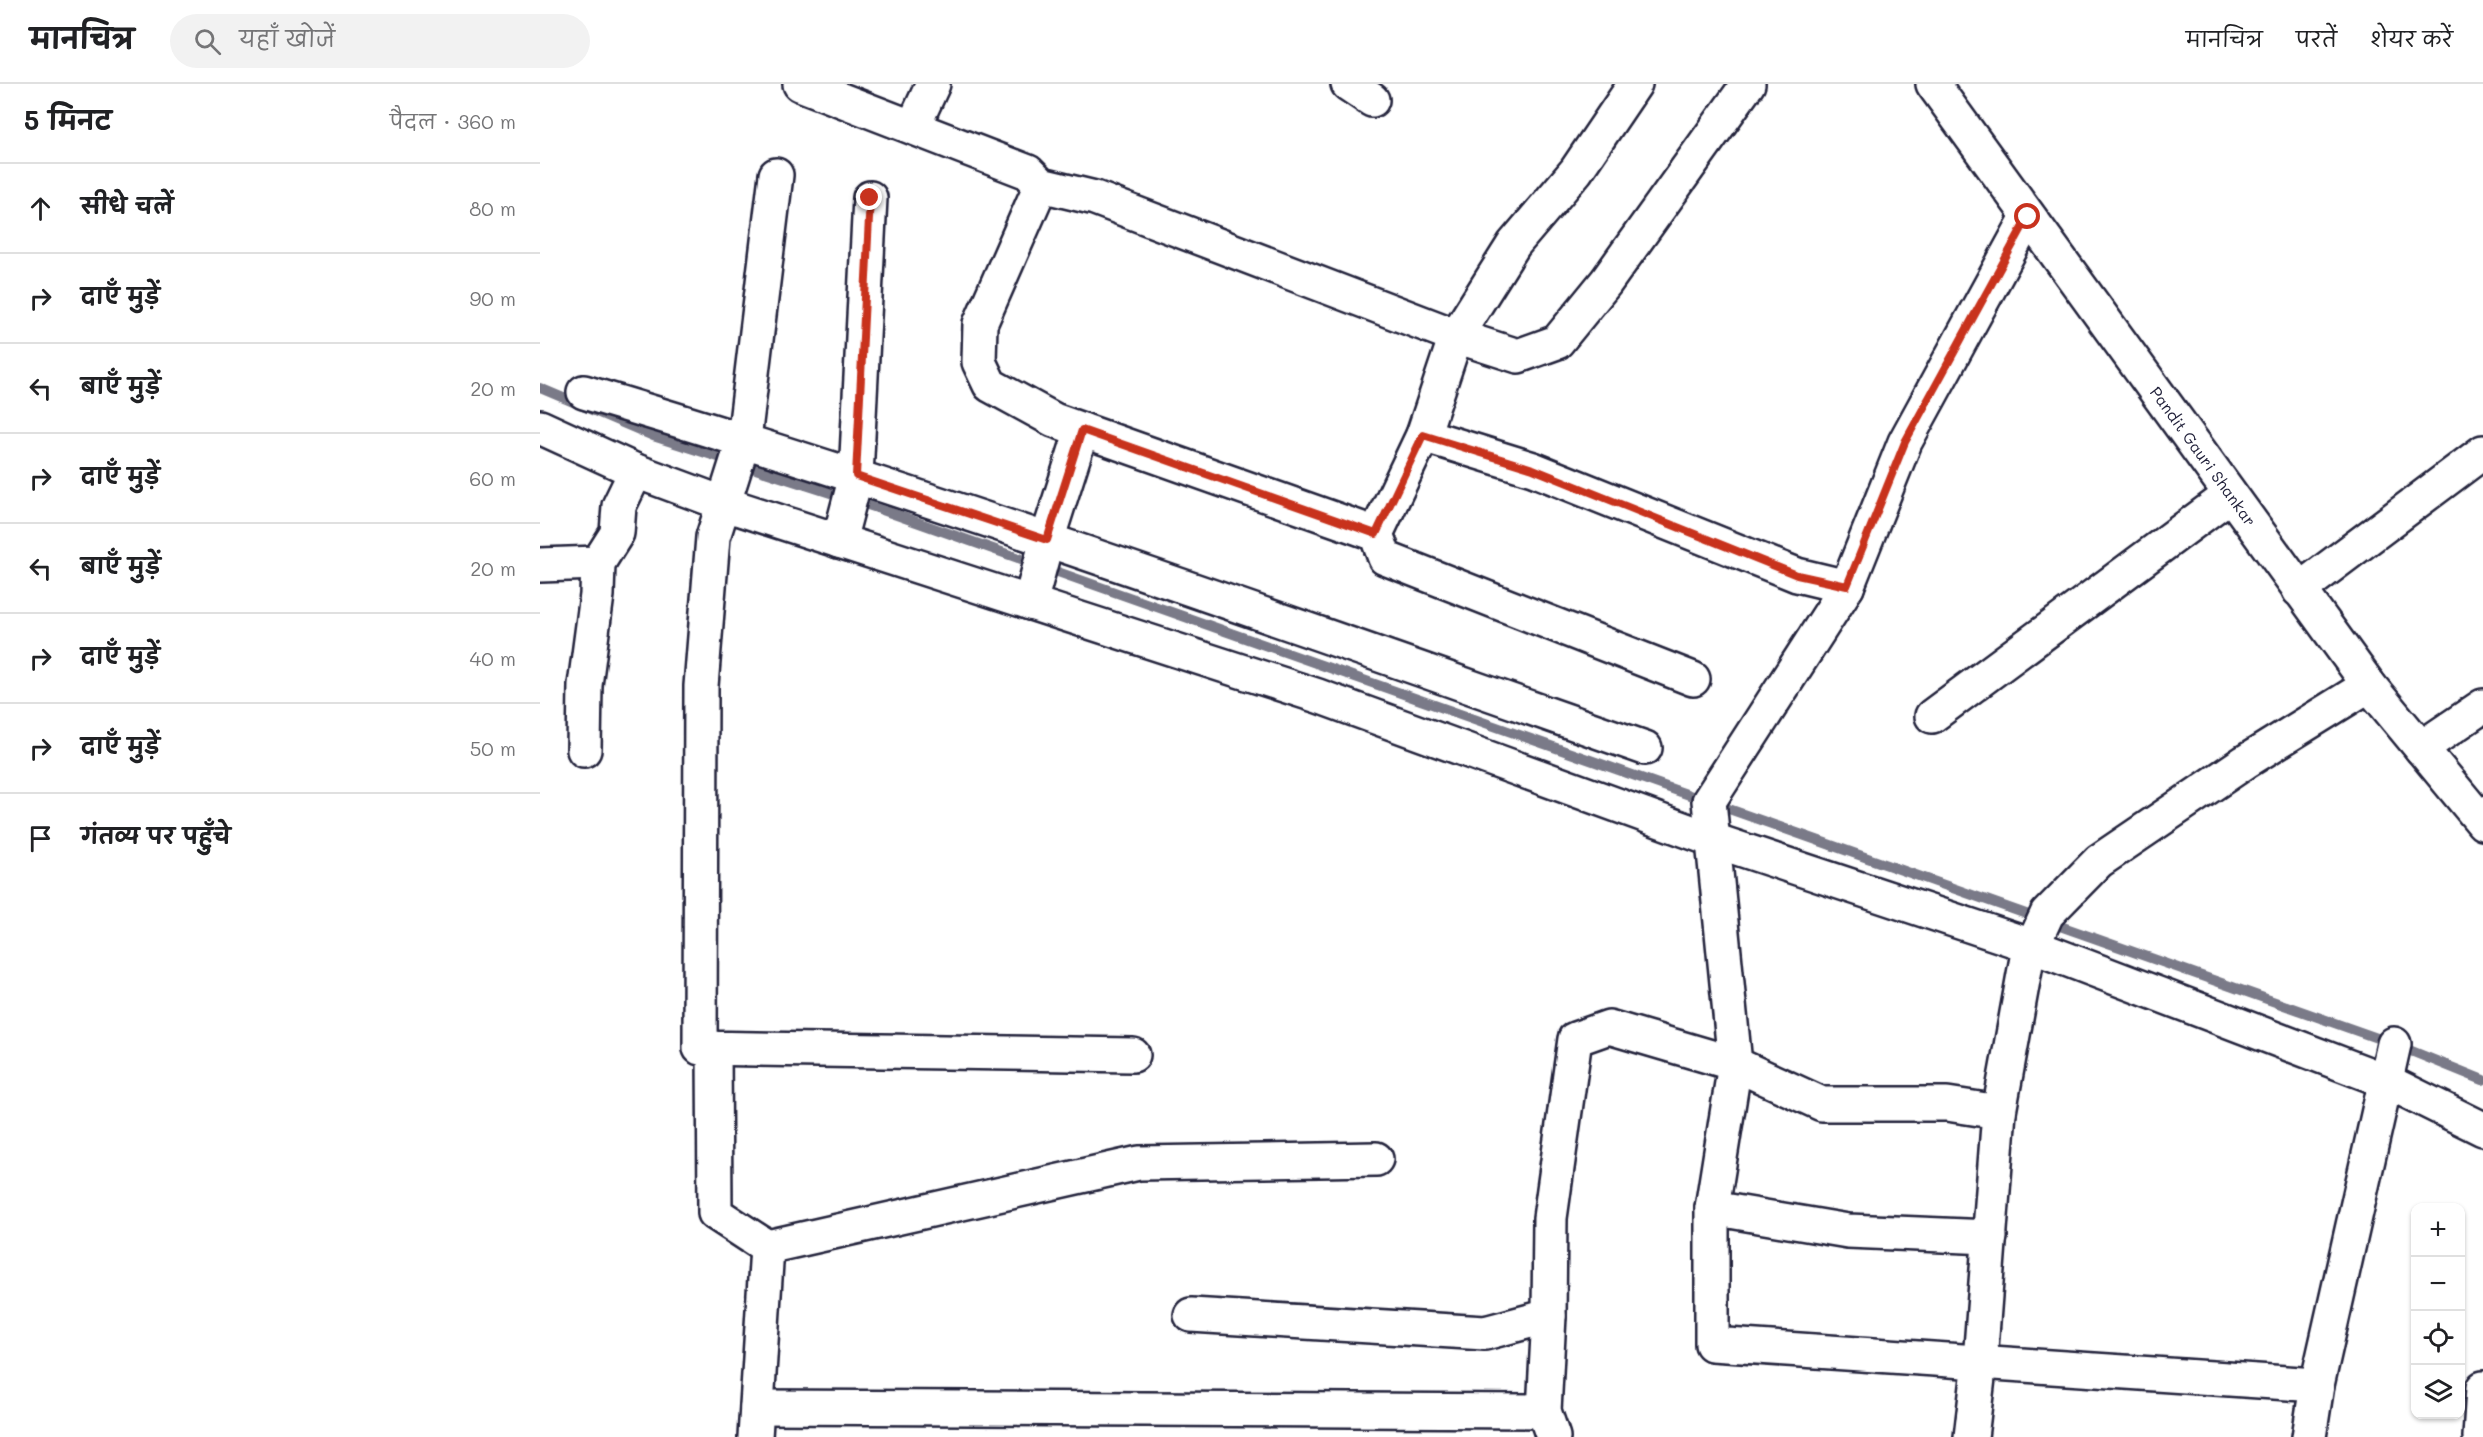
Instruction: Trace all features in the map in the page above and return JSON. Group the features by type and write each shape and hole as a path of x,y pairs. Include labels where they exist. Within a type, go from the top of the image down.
{"street":[{"path":"800,84 1028,172 1041,185 1095,198 1456,336 1518,356 1557,342 1606,282 1748,84"},
{"path":"913,128 933,84"},
{"path":"1635,84 1576,171 1514,244 1456,336 1423,435 1376,534 1385,558 1693,679"},
{"name":"Pandit Gauri Shankar","path":"1932,84 2369,685 2483,823"},
{"path":"776,175 744,440 713,537 701,686 700,1048 1133,1055"},
{"path":"1041,185 980,324 979,362 990,385 1054,420 1376,534"},
{"path":"839,541 856,476 870,198"},
{"path":"2028,217 1905,442 1847,586 1709,801 1735,1064 1712,1208 1712,1344 2317,1385"},
{"path":"584,392 744,440 1047,540 1645,748"},
{"path":"540,427 636,471 722,503 1318,696 1713,840 2032,946 2386,1081 2483,1129"},
{"path":"1030,603 1047,540 1082,430"},
{"path":"1423,435 1533,469 1797,575 1847,586"},
{"path":"2299,590 2483,452"},
{"path":"584,750 585,685 597,595 598,562 617,533 619,506 636,471"},
{"path":"1932,716 2230,495"},
{"path":"540,565 598,562"},
{"path":"1971,1437 1980,1362 1999,1112 2027,958 2047,914 2099,861 2245,762 2369,685"},
{"path":"2421,748 2483,706"},
{"path":"767,1247 756,1422 1548,1424 1550,1218 1575,1039 1609,1027 1735,1064 1822,1104 1947,1104 1999,1112"},
{"path":"2309,1437 2317,1385 2394,1044"},
{"path":"714,1048 715,1212 767,1247 1138,1163 1376,1159"},
{"path":"1712,1208 1848,1231 1990,1237"},
{"path":"1191,1315 1485,1333 1549,1316"},
{"path":"2480,1437 2483,1388"}],"waterway":[{"path":"540,388 653,436 874,507 2394,1044 2483,1080"}],"route":[{"path":"870,198 856,476 1047,540 1082,430 1376,534 1423,435 1533,469 1797,575 1847,586 1905,442 2028,217"}]}
